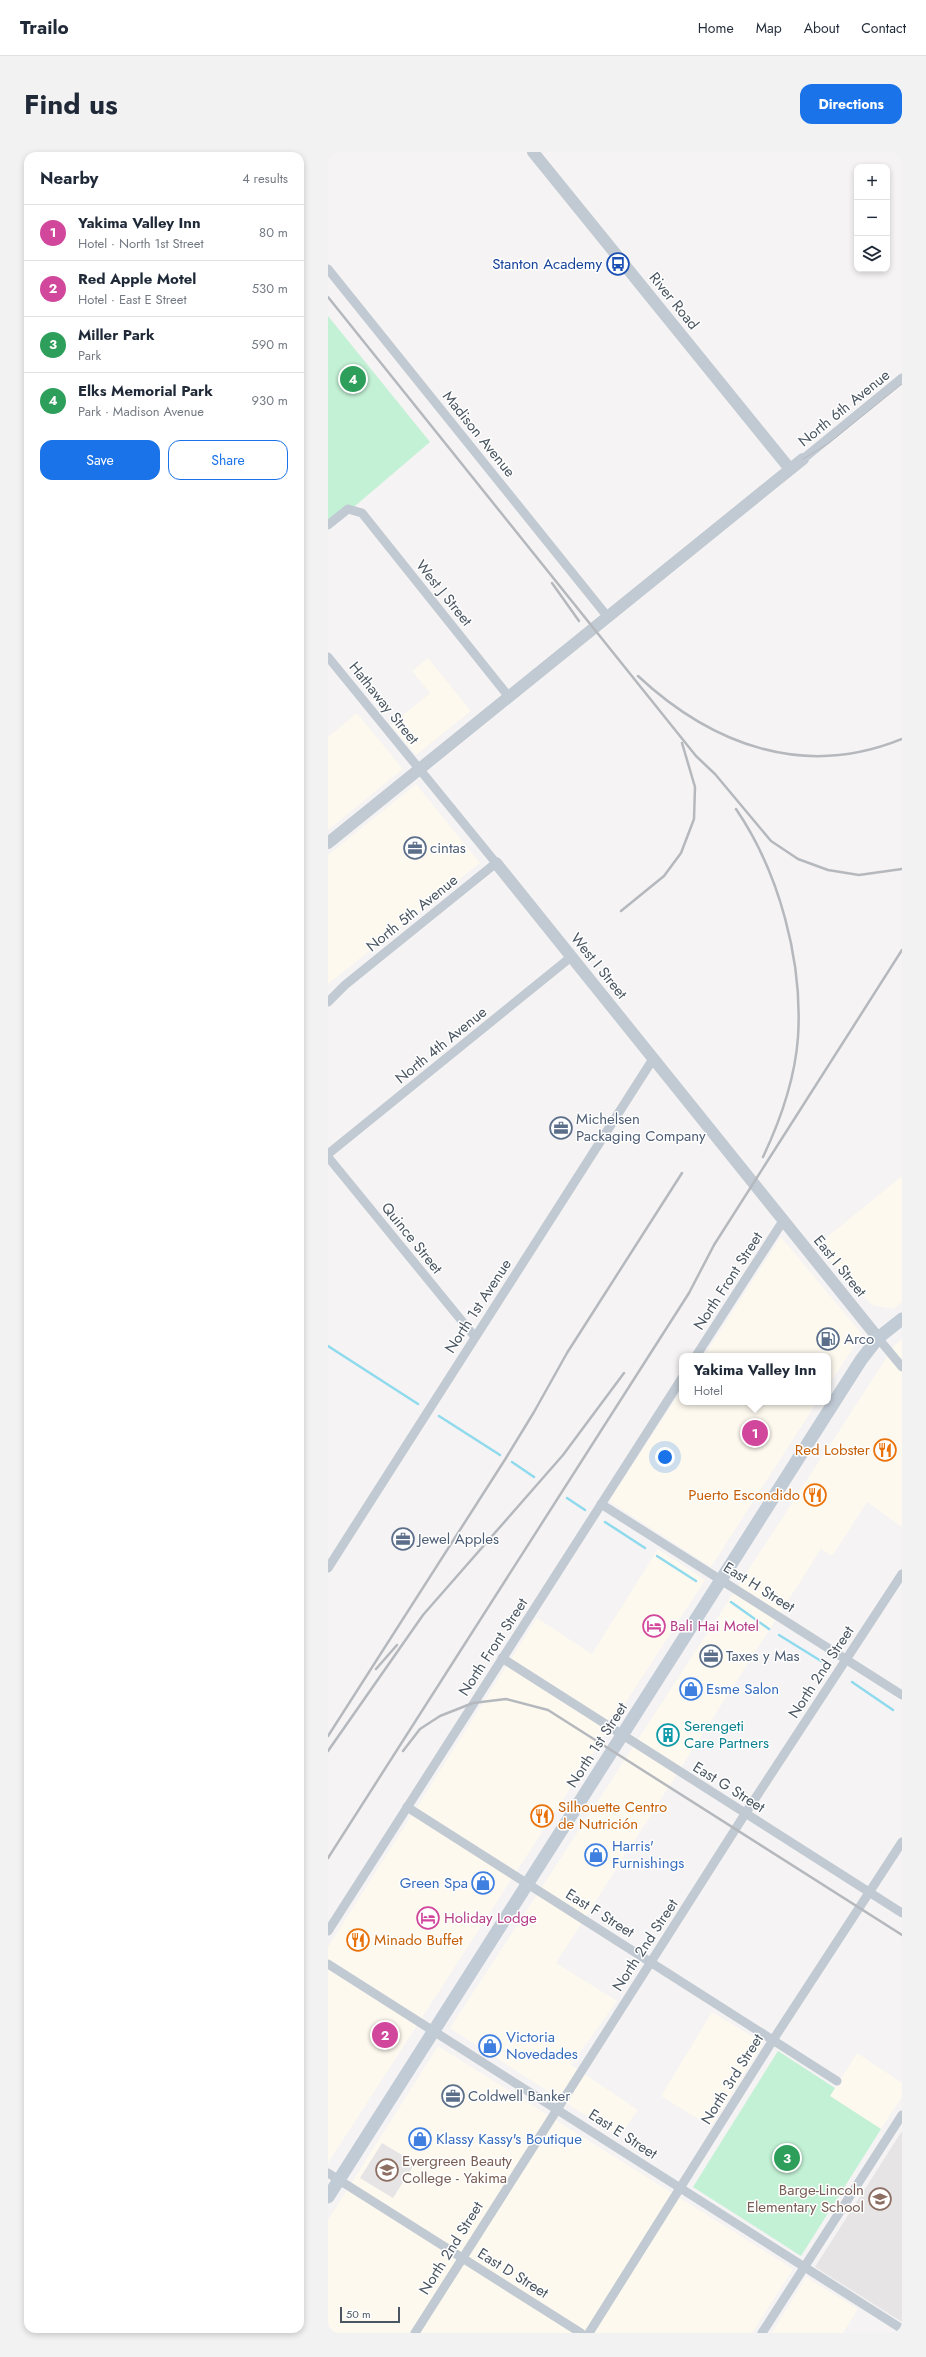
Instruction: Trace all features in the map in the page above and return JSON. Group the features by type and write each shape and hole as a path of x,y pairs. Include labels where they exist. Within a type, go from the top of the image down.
{"main road":[{"name":"North 1st Street","path":"328,2198 334,2176 434,2032 861,1360 878,1338 902,1319"}],"street":[{"name":"River Road","path":"533,152 790,469"},
{"name":"Madison Avenue","path":"328,269 607,616"},
{"name":"North 6th Avenue","path":"803,459 902,378"},
{"path":"328,843 803,459"},
{"name":"West J Street","path":"328,525 344,512 355,510 362,513 508,697"},
{"name":"Hathaway Street","path":"328,657 419,768"},
{"name":"West I Street","path":"419,768 753,1184"},
{"name":"North 5th Avenue","path":"328,1002 346,985 496,863"},
{"name":"North 4th Avenue","path":"328,1154 571,958"},
{"name":"North 5th Avenue","path":"328,993 346,985"},
{"name":"North 1st Avenue","path":"328,1568 653,1059"},
{"name":"Quince Street","path":"328,1157 475,1337"},
{"name":"East I Street","path":"753,1184 902,1368"},
{"name":"North Front Street","path":"698,1353 783,1221"},
{"name":"North Front Street","path":"328,1931 679,1383"},
{"name":"East H Street","path":"601,1504 902,1694"},
{"name":"North 2nd Street","path":"415,2333 745,1814 902,1574"},
{"name":"East G Street","path":"502,1658 622,1736 902,1913"},
{"name":"East F Street","path":"407,1807 838,2081"},
{"name":"North 3rd Street","path":"590,2333 774,2040 902,1842"},
{"name":"East E Street","path":"328,1964 434,2032 558,2108 902,2329"},
{"path":"762,2333 901,2118"},
{"name":"East D Street","path":"334,2176 581,2333"}],"shaded area":[{"path":"428,658 471,711 416,755 391,725 430,693 412,671"},
{"path":"357,713 403,769 328,830 328,737"},
{"path":"416,784 480,863 328,984 328,855"},
{"path":"902,1176 902,1302 894,1309 872,1305 816,1246"},
{"path":"781,1237 862,1334 831,1381 831,1353 706,1353"},
{"path":"902,1339 902,1527 867,1502 832,1556 821,1549 556,1963 617,2001 571,2065 638,2110 619,2137 450,2028 895,1345"},
{"path":"679,1394 679,1405 815,1405 711,1567 609,1501"},
{"path":"658,1549 705,1580 328,2163 328,1947 537,1618 592,1654"},
{"path":"712,2012 763,2043 711,2127 661,2096"},
{"path":"438,2046 793,2269 752,2333 328,2333 328,2220"},
{"path":"857,2053 902,2083 902,2097 881,2129 830,2096"},
{"name":"Barge-Lincoln Elementary School","path":"902,2131 902,2322 815,2267"},
{"name":"Evergreen Beauty College - Yakima","path":"382,2143 415,2163 393,2198 360,2178"},
{"path":"806,2277 858,2309 843,2333 772,2333"}],"green space":[{"path":"328,316 430,442 328,529"},
{"path":"778,2051 835,2088 830,2096 881,2129 801,2256 693,2187"}],"waterway":[{"path":"328,1346 418,1404"},
{"path":"439,1416 500,1455"},
{"path":"512,1462 534,1477"},
{"path":"567,1498 585,1510"},
{"path":"605,1522 645,1548"},
{"path":"657,1556 696,1581"},
{"path":"731,1602 769,1629"},
{"path":"779,1635 821,1661"},
{"path":"852,1682 893,1710"}],"tram line":[{"path":"803,459 829,443 902,384"}],"railway":[{"path":"328,297 696,756 715,774 771,841 798,859 828,870 859,875 902,869"},
{"path":"552,583 579,621"},
{"path":"638,676 667,700 697,721 728,737 761,748 795,755 830,756 866,751 902,739"},
{"path":"621,911 664,876 681,853 694,819 695,787 682,743"},
{"path":"736,809 765,861 776,889 792,948 799,1008 798,1037 794,1068 776,1128 763,1157"},
{"path":"328,1858 689,1293 714,1245 902,950"},
{"path":"328,1736 506,1458 567,1353 682,1173"},
{"path":"328,1751 423,1615 563,1455 624,1373"},
{"path":"376,1669 397,1645"},
{"path":"403,1751 420,1729 440,1716 473,1703 506,1699 548,1710 902,1935"}],"place":[{"name":"Stanton Academy","path":"618,264"},
{"name":"Elks Memorial Park","path":"353,379"},
{"name":"cintas","path":"415,848"},
{"name":"Michelsen Packaging Company","path":"561,1128"},
{"name":"Arco","path":"828,1339"},
{"name":"Yakima Valley Inn","path":"755,1433"},
{"name":"Red Lobster","path":"885,1450"},
{"name":"Puerto Escondido","path":"815,1495"},
{"name":"Jewel Apples","path":"403,1539"},
{"name":"Bali Hai Motel","path":"654,1626"},
{"name":"Taxes y Mas","path":"711,1656"},
{"name":"Esme Salon","path":"691,1689"},
{"name":"Serengeti Care Partners","path":"668,1735"},
{"name":"Silhouette Centro de Nutrición","path":"542,1816"},
{"name":"Harris' Furnishings","path":"596,1855"},
{"name":"Green Spa","path":"483,1883"},
{"name":"Holiday Lodge","path":"428,1918"},
{"name":"Minado Buffet","path":"358,1940"},
{"name":"Red Apple Motel","path":"385,2035"},
{"name":"Victoria Novedades","path":"490,2046"},
{"name":"Coldwell Banker","path":"453,2096"},
{"name":"Klassy Kassy's Boutique","path":"420,2139"},
{"name":"Miller Park","path":"787,2158"},
{"name":"Evergreen Beauty College - Yakima","path":"387,2170"},
{"name":"Barge-Lincoln Elementary School","path":"880,2199"}]}
